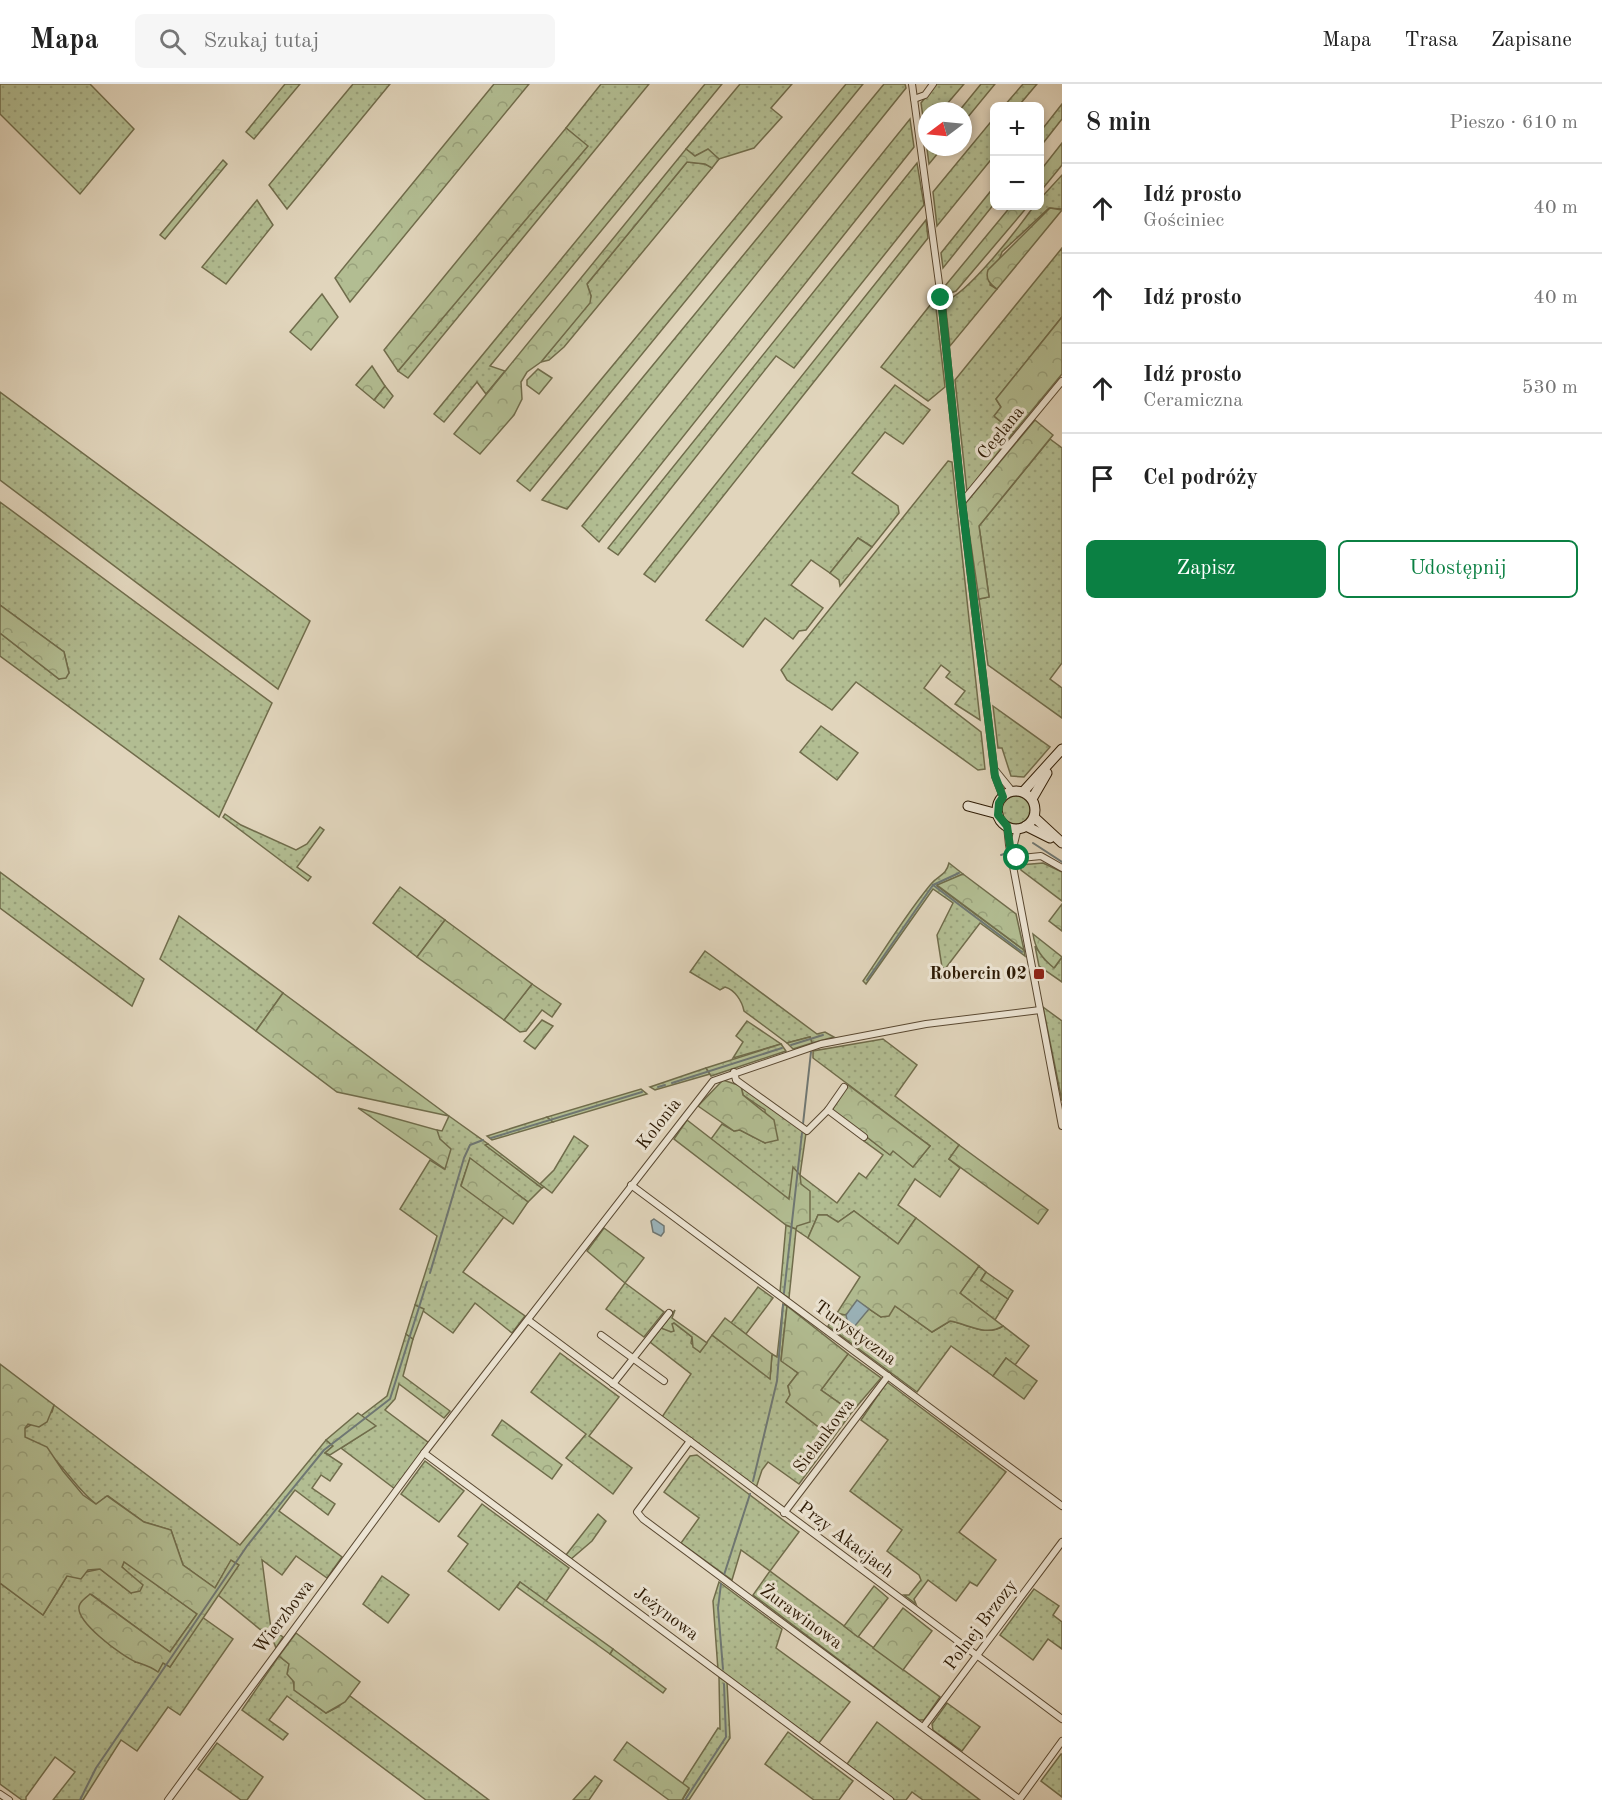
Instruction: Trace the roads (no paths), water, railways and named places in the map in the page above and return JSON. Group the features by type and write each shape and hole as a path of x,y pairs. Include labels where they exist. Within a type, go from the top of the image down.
{"street":[{"path":"912,84 941,298 962,502 995,769 1001,800 998,814"},
{"path":"914,99 925,95 933,84"},
{"name":"Ceglana","path":"962,502 1062,381"},
{"path":"1032,799 1050,765 1062,749"},
{"path":"1050,765 1018,791 1001,800 968,806 998,814 1007,826 1062,1126"},
{"path":"995,769 1018,791 1032,799 1035,807 1034,817 1022,827 1011,857"},
{"path":"1034,817 1061,843"},
{"path":"1007,826 1022,827 1061,843"},
{"path":"1011,857 1041,856 1062,868"},
{"name":"Kolonia","path":"424,1453 707,1086 734,1072 821,1044 926,1024 1041,1010"},
{"path":"734,1072 736,1080 805,1131 810,1131 844,1087"},
{"path":"828,1110 864,1137"},
{"name":"Turystyczna","path":"631,1185 1062,1506"},
{"path":"613,1384 669,1314"},
{"name":"Przy Akacjach","path":"528,1320 1062,1719"},
{"path":"601,1335 664,1381"},
{"name":"Sielankowa","path":"784,1513 888,1376"},
{"name":"Żurawinowa","path":"690,1441 637,1512 643,1519 924,1726 1019,1799"},
{"name":"Wierzbowa","path":"168,1800 424,1453"},
{"name":"Jeżynowa","path":"424,1453 890,1800"},
{"name":"Polnej Brzozy","path":"924,1726 1062,1542"},
{"path":"1019,1799 1062,1741"},
{"path":"0,1794 9,1800"}],"water":[{"path":"654,1219 664,1226 661,1236 653,1232 651,1221"},
{"path":"857,1300 869,1309 854,1327 848,1325 846,1315"}],"waterway":[{"path":"1033,843 1062,862"},
{"path":"867,980 933,885 959,873"},
{"path":"933,885 1022,952"},
{"path":"791,1045 823,1035"},
{"path":"672,1083 782,1048"},
{"path":"803,1124 811,1052"},
{"path":"658,1087 665,1085"},
{"path":"491,1138 642,1092"},
{"path":"784,1293 802,1133"},
{"path":"430,1273 464,1158 470,1145 483,1140"},
{"path":"80,1800 96,1768 247,1546 324,1450 390,1399 427,1282"},
{"path":"753,1481 777,1381 783,1305"},
{"path":"724,1575 750,1494"},
{"path":"721,1584 718,1608 723,1669"},
{"path":"685,1800 726,1737 724,1684"}],"place":[{"name":"Robercin 02","path":"1039,974"}]}
